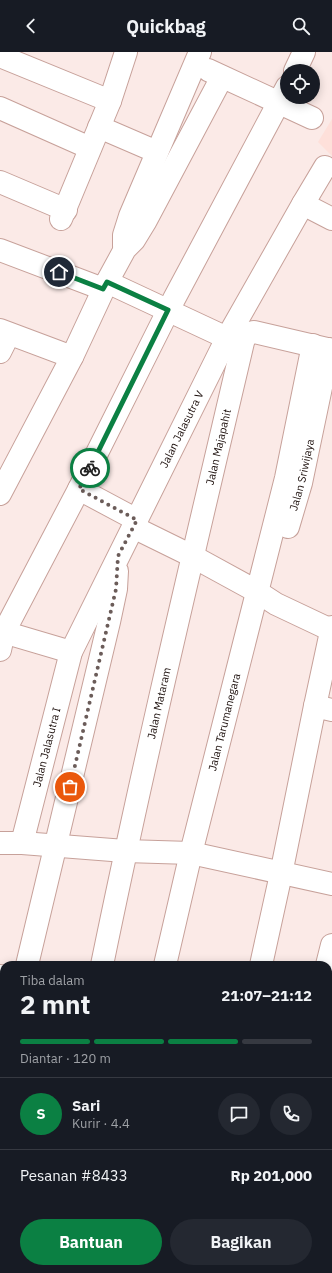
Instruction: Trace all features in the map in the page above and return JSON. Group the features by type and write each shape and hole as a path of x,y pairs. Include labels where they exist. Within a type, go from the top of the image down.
{"street":[{"path":"2,52 0,57 110,101"},
{"path":"0,182 64,215 110,101 126,52"},
{"path":"298,64 304,52"},
{"path":"125,249 124,235 130,216 198,58 222,77 280,95"},
{"path":"0,494 72,357 125,249 134,240 222,77"},
{"path":"71,652 1,637 79,489 171,304 280,102"},
{"path":"294,104 312,118"},
{"path":"0,108 90,148"},
{"path":"99,127 157,152"},
{"path":"235,335 303,204 326,167"},
{"path":"303,204 332,219"},
{"path":"0,250 108,281 171,304 235,335 254,332 325,348"},
{"name":"Jalan Jalasutra V","path":"118,556 235,335"},
{"name":"Jalan Majapahit","path":"192,556 235,335"},
{"path":"3,339 72,357"},
{"name":"Jalan Sriwijaya","path":"262,595 301,483 325,348"},
{"path":"79,489 135,523 262,595 332,629 323,708 262,961"},
{"path":"28,961 109,622 116,589 118,556"},
{"name":"Jalan Jalasutra I","path":"22,843 71,652 118,556"},
{"name":"Jalan Mataram","path":"103,961 125,851 192,556"},
{"name":"Jalan Tarumanegara","path":"198,855 262,595"},
{"path":"0,842 198,855 332,884"},
{"path":"166,961 198,855"},
{"path":"181,961 198,855"},
{"path":"328,961 332,945"}],"shaded area":[{"path":"332,119 332,156 318,142"}],"way so far":[{"path":"70,787 116,589 118,556 137,520 79,489 90,468"}],"route":[{"path":"59,272 103,289 107,282 168,310 90,468"}]}
